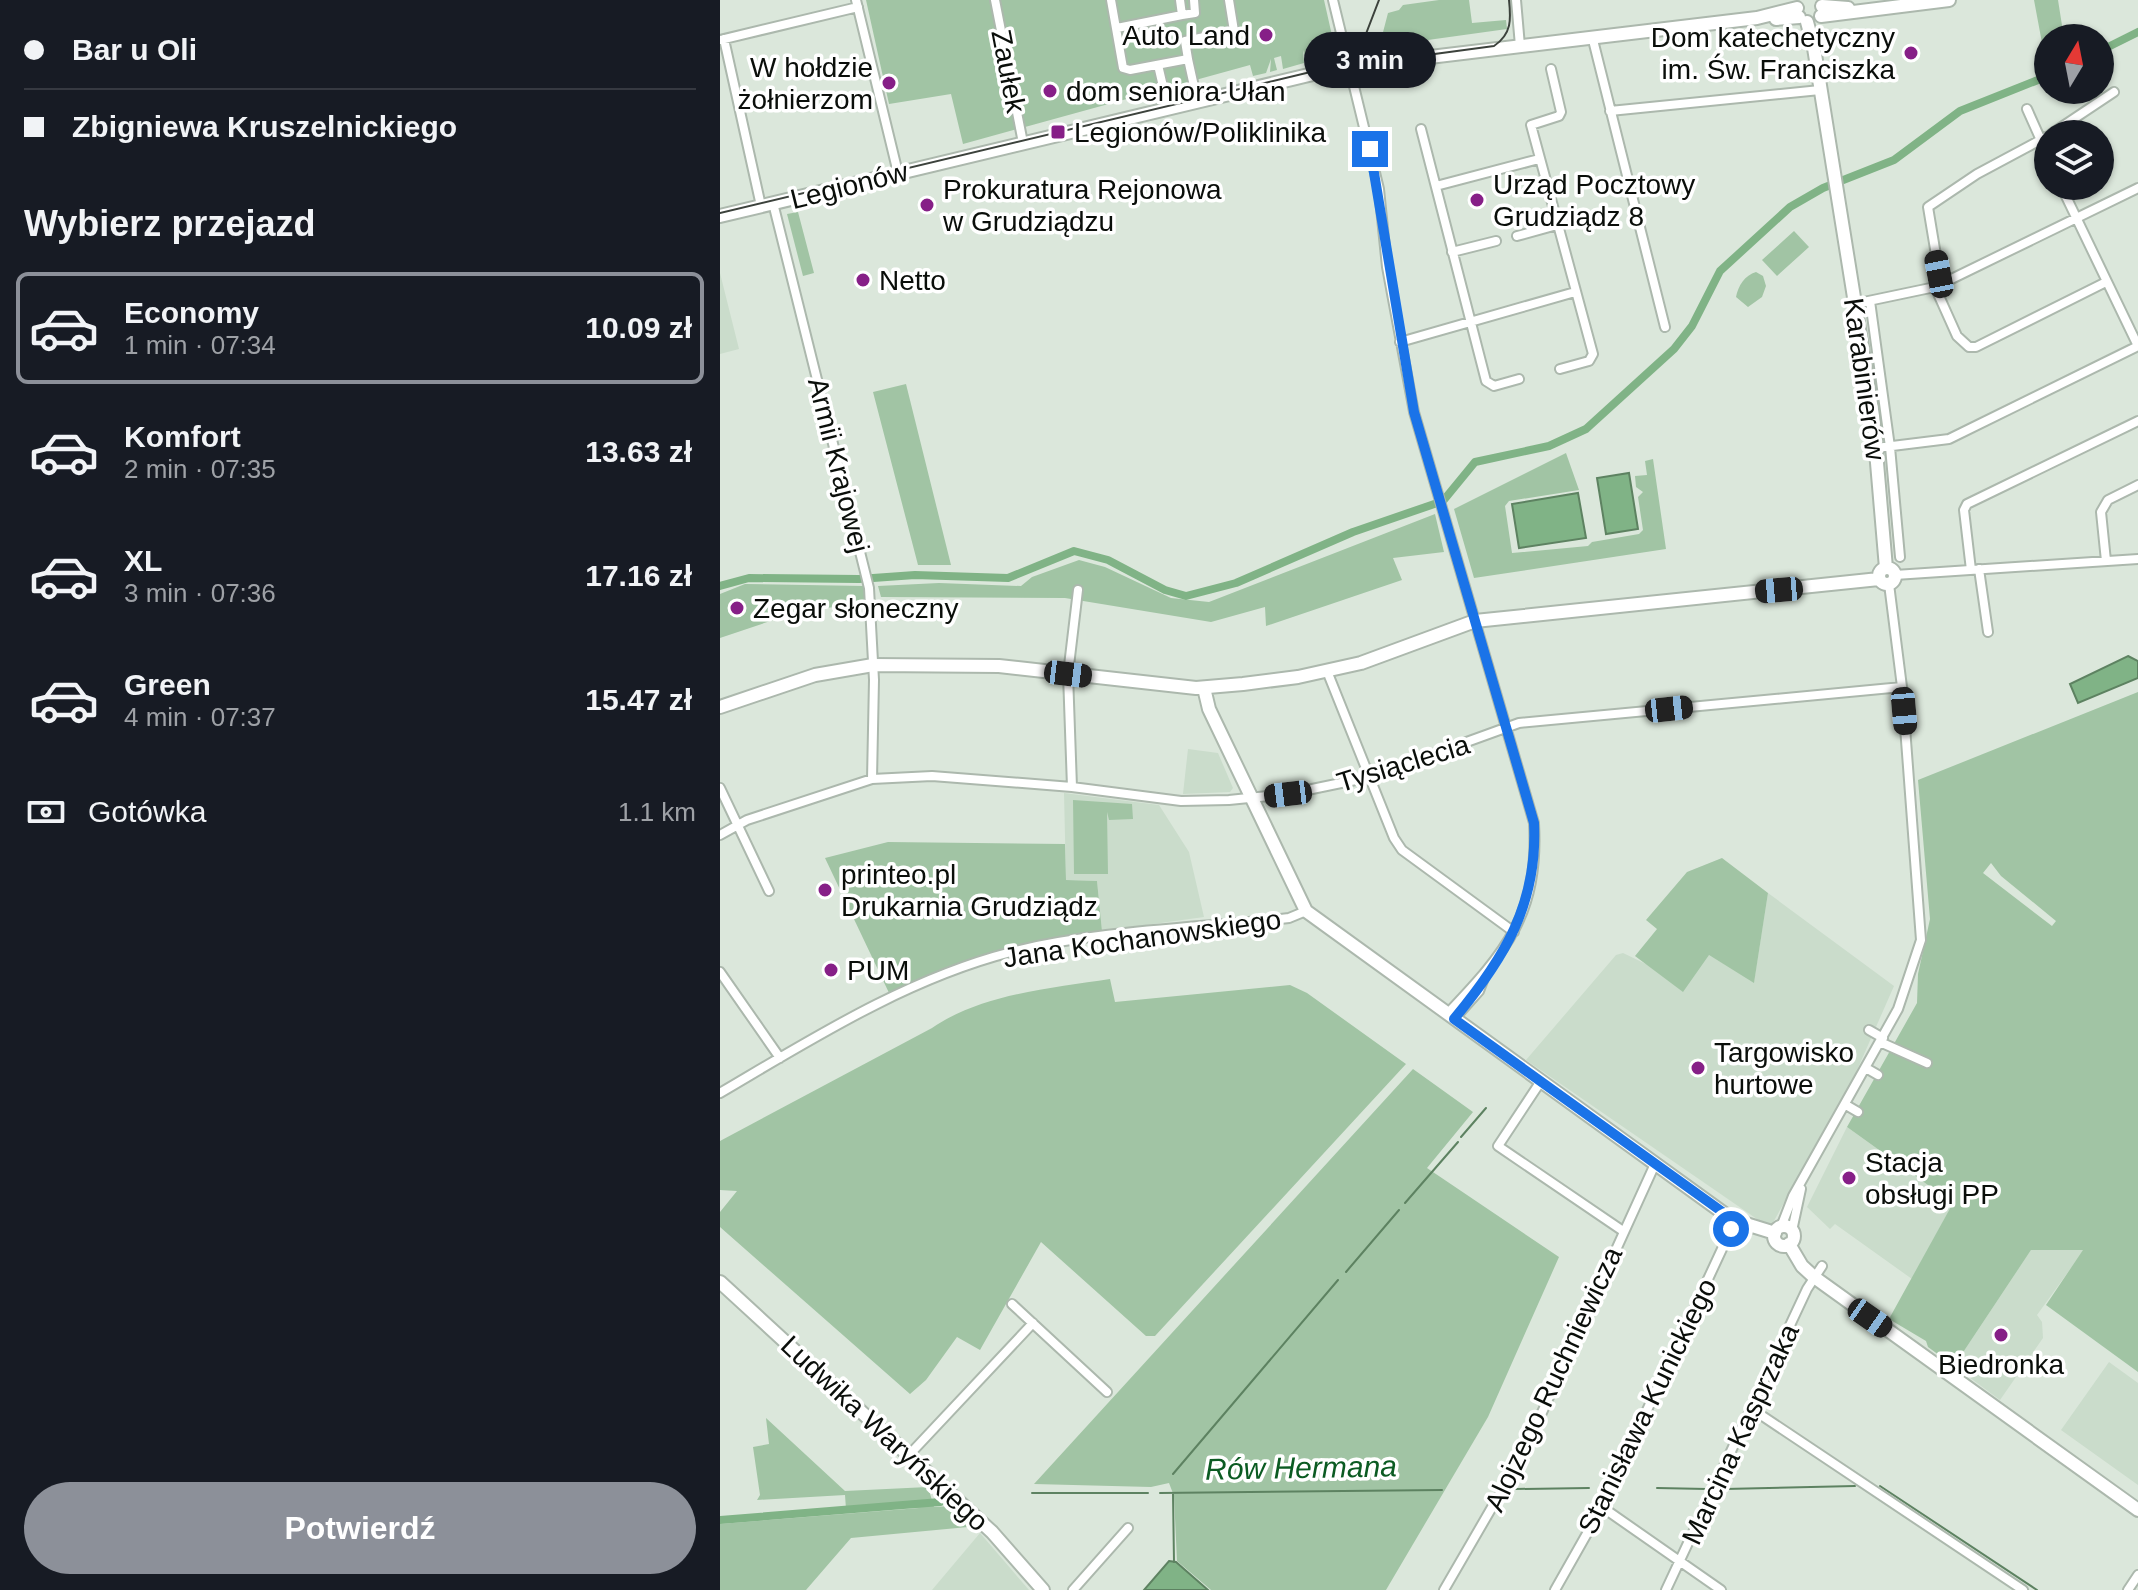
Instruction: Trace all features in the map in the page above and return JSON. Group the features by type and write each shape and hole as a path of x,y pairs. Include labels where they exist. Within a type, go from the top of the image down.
{"street":[{"name":"Zaułek","path":"995,0 1023,143"},
{"path":"1111,0 1124,69 1188,59"},
{"path":"1180,0 1182,15"},
{"path":"1117,28 1195,13 1194,0"},
{"path":"1197,100 1185,41 1234,31 1229,0"},
{"path":"1333,0 1379,189 1400,342 1414,412 1532,808 1536,852 1529,895 1514,932 1485,977 1451,1017"},
{"path":"1516,0 1520,46"},
{"name":"Legionów","path":"720,216 1197,100 1347,67 1810,11 1859,10 1949,0"},
{"path":"722,39 857,4 898,173"},
{"name":"Karabinierów","path":"1801,1185 1909,985 1922,932 1902,687 1887,576 1876,448 1810,11"},
{"name":"Armii Krajowej","path":"722,39 867,576 873,665 872,779"},
{"path":"1592,39 1665,327"},
{"path":"1158,65 1168,108"},
{"path":"1551,69 1561,112 1553,119 1531,125 1593,357 1560,369"},
{"path":"1610,111 1820,90"},
{"path":"2072,120 2096,104"},
{"path":"2027,109 2035,120"},
{"path":"1421,129 1489,384 1519,379"},
{"path":"2034,144 1977,174 1928,207 1938,286 1957,336 1969,347 1976,347 2106,282"},
{"path":"1436,186 1539,159"},
{"path":"1854,304 1938,286 2075,217 2137,192"},
{"path":"1876,448 1949,439 2138,346 2067,200"},
{"path":"1517,236 1557,225"},
{"path":"1452,252 1496,241"},
{"path":"1400,342 1575,292"},
{"path":"1870,301 1890,447 1900,557"},
{"path":"1988,632 1964,510 1967,504 2138,421"},
{"path":"2106,561 2101,512 2104,505 2138,485"},
{"path":"720,707 815,675 873,665 999,666 1204,688 1327,671 1361,663 1475,621 1887,576 2138,559"},
{"path":"1072,787 1068,674 1078,590"},
{"path":"1327,671 1402,850 1514,932"},
{"name":"Tysiąclecia","path":"720,835 736,824 872,779 932,776 1072,787 1197,802 1250,798 1370,777 1508,728 1537,721 1902,687"},
{"path":"1204,688 1206,703 1306,911 1735,1221 1784,1234 1814,1277 2138,1510"},
{"path":"720,788 769,891"},
{"name":"Jana Kochanowskiego","path":"720,1093 868,1010 946,973 1012,952 1067,942 1289,918 1306,911"},
{"path":"720,972 780,1058"},
{"path":"863,1001 868,1010"},
{"path":"1869,1030 1927,1063"},
{"path":"1866,1068 1878,1075"},
{"path":"1541,1081 1498,1146 1623,1231"},
{"path":"1846,1105 1858,1112"},
{"name":"Alojzego Ruchniewicza","path":"1444,1590 1524,1452 1655,1164"},
{"path":"1784,1234 1801,1185"},
{"path":"1784,1234 1801,1185"},
{"name":"Stanisława Kunickiego","path":"1555,1590 1602,1507 1735,1221"},
{"name":"Marcina Kasprzaka","path":"1666,1590 1814,1277 1822,1266"},
{"name":"Ludwika Waryńskiego","path":"720,1282 1008,1548 1043,1590"},
{"path":"1012,1304 1107,1392"},
{"path":"909,1455 1033,1323"},
{"path":"1752,1409 2023,1590"},
{"path":"1602,1507 1721,1590"},
{"path":"1073,1590 1128,1528"},
{"path":"2128,1590 2138,1575"}],"shaded area":[{"path":"866,0 1324,0 1333,40 1315,47 1318,61 1307,63 1303,50 1304,63 1283,69 1281,56 1274,58 1277,70 1270,72 1271,59 1266,73 1253,76 1250,65 963,144 951,94 889,104"},
{"path":"1469,0 1472,23 1506,20 1507,29 1399,44 1398,35 1382,36 1388,13 1399,10 1403,5"},
{"path":"2034,0 2058,0 2062,24 2038,24"},
{"path":"798,212 814,273 803,276 787,214"},
{"path":"1794,231 1809,247 1777,276 1762,260"},
{"path":"1756,272 1763,276 1766,286 1762,297 1748,307 1736,297 1743,282"},
{"path":"720,273 739,349 720,354"},
{"path":"906,384 951,565 918,565 873,392"},
{"path":"1566,453 1579,490 1509,501 1505,506 1512,553 1588,546 1592,542 1639,534 1643,530 1638,497 1643,492 1636,487 1635,476 1647,475 1645,461 1653,459 1666,549 1474,578 1454,509"},
{"path":"1629,473 1638,529 1606,534 1597,478"},
{"path":"1578,493 1586,538 1519,548 1512,504"},
{"path":"1435,514 1444,552 1393,558 1402,580 1266,626 1265,607 1211,622 1065,598 881,597 878,586 939,583 1021,586 1032,577 1079,560 1105,567 1171,598 1209,602"},
{"path":"745,584 864,586 864,603 797,612 720,638 720,594"},
{"path":"2128,656 2138,661 2138,678 2078,703 2070,684"},
{"path":"2138,692 2138,1372 2046,1305 2083,1250 2031,1250 1954,1366 1928,1347 1926,1341 1889,1319 1953,1203 1847,1127 1917,1003 1918,974 1930,919 1918,780","holes":["1991,863 2001,876 2056,921 2052,926 1983,873"]},
{"path":"1188,749 1218,753 1233,788 1230,792 1183,794"},
{"path":"1064,793 1159,805 1189,852 1204,917 1102,931 1097,881 1066,880"},
{"path":"1073,800 1132,804 1133,819 1109,820 1107,812 1108,874 1074,874"},
{"path":"888,842 1065,844 1066,880 1097,881 1102,931 969,960 890,995 825,858"},
{"path":"1722,858 1768,893 1754,983 1709,955 1683,992 1635,956 1657,929 1646,920 1687,872"},
{"name":"Targowisko hurtowe","path":"1768,893 1894,986 1854,1077 1770,1228 1526,1060 1616,955 1623,953 1648,965 1709,955 1754,982"},
{"path":"1110,979 1115,1002 1290,985 1307,993 1406,1064 1155,1336 1146,1336 1041,1242 980,1350 957,1337 926,1380 910,1394 720,1227 720,1212 737,1191 720,1190 720,1141 972,1007 1041,989"},
{"path":"1413,1069 1473,1112 1427,1168 1559,1257 1488,1417 1386,1590 1211,1590 1177,1561 1174,1496 1169,1483 1151,1487 1034,1484"},
{"path":"1847,1127 1953,1203 1912,1279 1835,1224 1830,1229 1807,1207"},
{"path":"2031,1250 2084,1250 2037,1315 2042,1322 2043,1338 2000,1400 1954,1366"},
{"path":"2109,1362 2138,1383 2138,1485 2061,1430"},
{"path":"766,1418 845,1491 928,1487 934,1507 952,1506 968,1527 851,1538 806,1590 720,1590 720,1524 919,1508 846,1509 845,1495 757,1500 760,1495 753,1447 769,1444"},
{"path":"980,1533 1029,1590 932,1590"},
{"path":"1169,1561 1176,1562 1208,1590 1144,1590"}],"waterway":[{"path":"2114,44 2138,32"},
{"path":"720,586 749,578 859,579 915,575 1008,578 1074,551 1108,560 1165,590 1186,596 1236,583 1353,532 1443,501 1475,462 1549,446 1586,429 1674,349 1692,326 1720,271 1790,207 1823,188 1894,160 1960,111 2034,82"},
{"path":"1461,1137 1486,1108"},
{"path":"1405,1203 1458,1142"},
{"path":"1346,1272 1399,1210"},
{"path":"1173,1474 1338,1280"},
{"name":"Rów Hermana","path":"1725,1489 1855,1486"},
{"name":"Rów Hermana","path":"1880,1486 2037,1590"},
{"name":"Rów Hermana","path":"1516,1489 1589,1488"},
{"name":"Rów Hermana","path":"1657,1488 1707,1489"},
{"name":"Rów Hermana","path":"1160,1493 1442,1490"},
{"name":"Rów Hermana","path":"1032,1493 1148,1493"},
{"path":"1173,1494 1174,1562"},
{"name":"Rów Hermana","path":"720,1520 940,1502"}],"tram line":[{"path":"1342,67 1359,52 1379,0"},
{"path":"720,213 1323,69 1494,46 1509,26 1509,0"}],"place":[{"name":"Auto Land","path":"1266,35"},
{"name":"Dom katechetyczny im. Św. Franciszka","path":"1911,53"},
{"name":"W hołdzie żołnierzom","path":"889,83"},
{"name":"dom seniora Ułan","path":"1050,91"},
{"name":"Legionów/Poliklinika","path":"1058,132"},
{"name":"Urząd Pocztowy Grudziądz 8","path":"1477,200"},
{"name":"Prokuratura Rejonowa w Grudziądzu","path":"927,205"},
{"name":"Netto","path":"863,280"},
{"name":"Zegar słoneczny","path":"737,608"},
{"name":"printeo.pl Drukarnia Grudziądz","path":"825,890"},
{"name":"PUM","path":"831,970"},
{"name":"Targowisko hurtowe","path":"1698,1068"},
{"name":"Stacja obsługi PP","path":"1849,1178"},
{"name":"Biedronka","path":"2001,1335"}],"route":[{"path":"1370,149 1379,189 1387,267 1414,412 1534,823 1536,852 1523,915 1479,991 1454,1019 1735,1221 1731,1229"}]}
